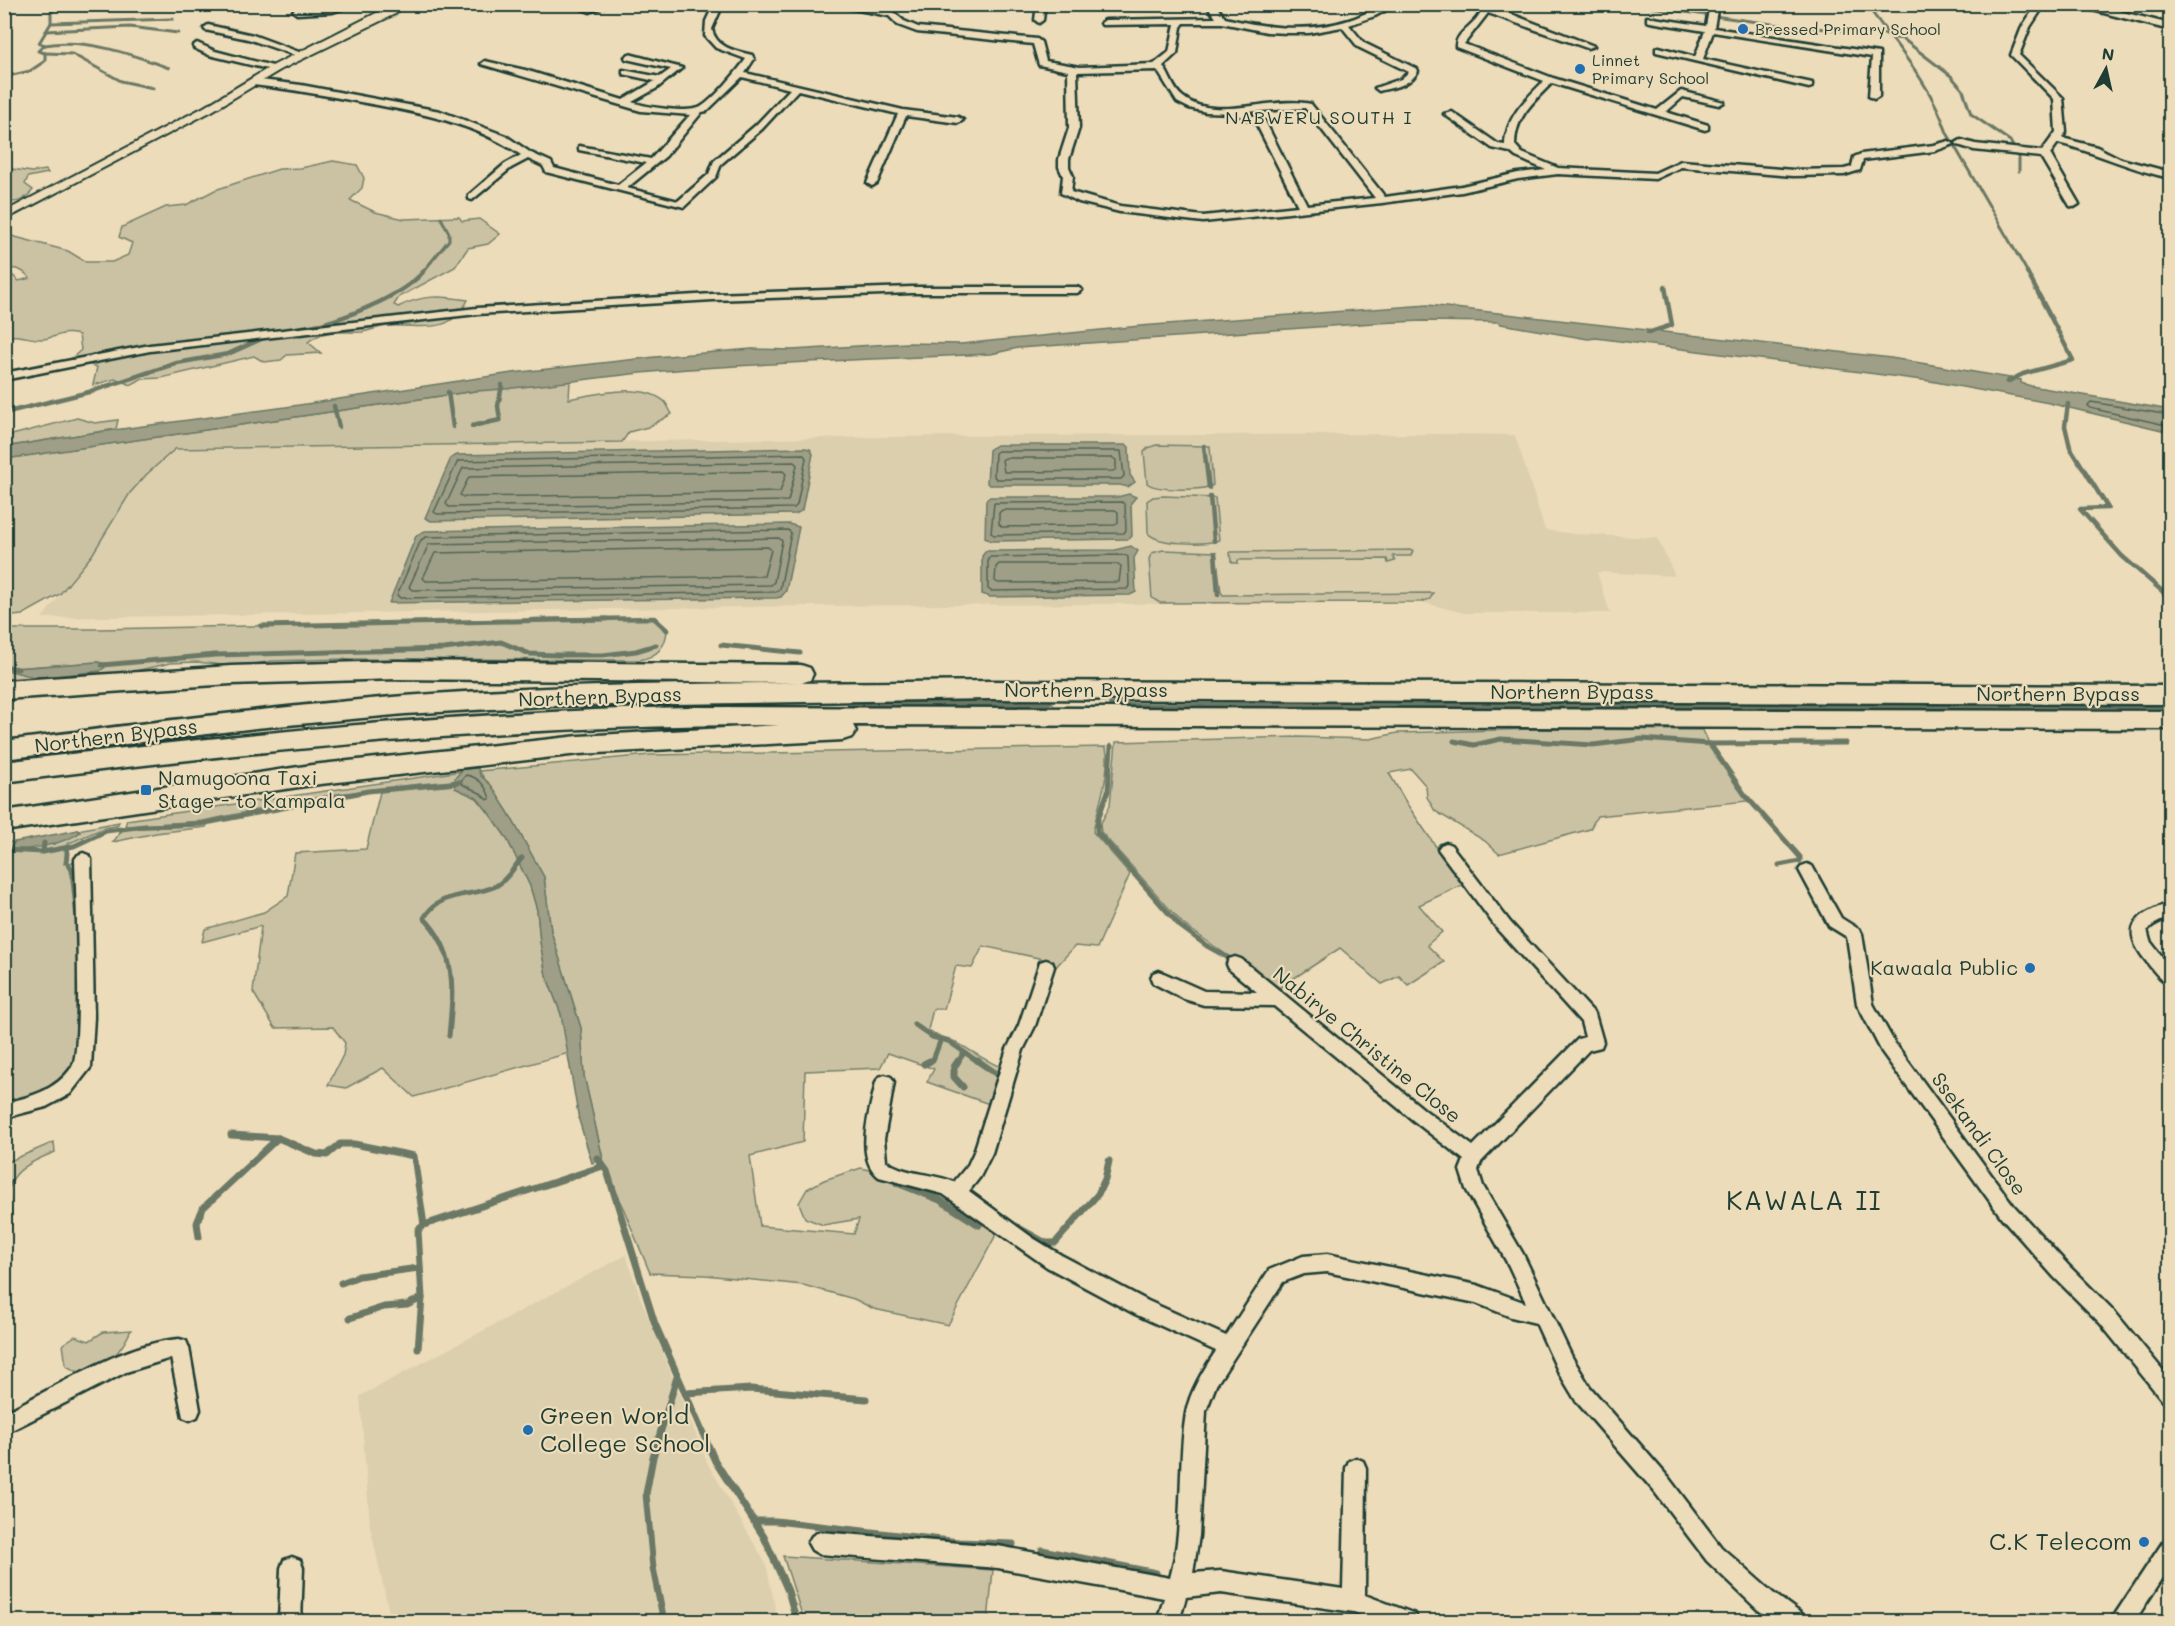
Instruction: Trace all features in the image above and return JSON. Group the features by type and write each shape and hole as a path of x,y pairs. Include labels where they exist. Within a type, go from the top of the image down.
{"highway":[{"path":"4,690 231,675 397,670 866,675 990,690"},
{"name":"Northern Bypass","path":"4,750 256,719 417,704 543,697 990,690 2170,695"},
{"name":"Northern Bypass","path":"4,772 257,742 540,721 722,716 2170,720"},
{"path":"4,821 312,775 579,745 814,734 981,716"}],"main road":[{"path":"2073,4 2170,27"}],"street":[{"path":"297,11 333,10 351,4"},
{"path":"4,217 198,114 276,68 391,12 401,4"},
{"path":"573,4 590,10 605,4"},
{"path":"621,188 654,162 698,112 704,109 740,74 750,59 718,46 708,35 707,28 719,4"},
{"path":"831,4 892,14 901,23 916,29 1037,42 1042,63 1046,66 1160,68 1181,100 1212,109 1232,111 1300,104 1308,106 1382,200"},
{"path":"1039,20 1041,4"},
{"path":"1210,4 1222,20"},
{"path":"1377,4 1390,6"},
{"path":"1698,60 1710,28 1714,4"},
{"path":"2042,4 2026,27 2015,55 2058,98 2061,132 2045,154"},
{"path":"1105,23 1222,20 1274,31 1345,26 1390,6"},
{"path":"1590,46 1481,7 1483,19 1462,38 1459,45 1550,80 1705,127"},
{"path":"1650,19 1795,45 1876,55 1874,96"},
{"path":"1156,67 1173,53 1176,27 1182,21"},
{"path":"1345,26 1361,45 1414,71 1406,81 1379,88"},
{"path":"208,28 250,37 303,55"},
{"path":"197,46 212,53 276,68"},
{"path":"1659,50 1809,85"},
{"path":"624,103 678,68 629,57"},
{"path":"485,64 624,103 651,109 698,112"},
{"path":"1072,68 1074,128 1064,159 1064,167 1068,176 1065,189 1069,195 1120,209 1181,218 1229,217 1382,200 1462,189 1518,176 1558,171 1654,176 1664,173 1674,165 1682,164 1789,174 1839,172 1857,168 1857,159 1861,157 1935,148 1948,144"},
{"path":"626,72 662,80"},
{"path":"740,74 903,113 958,120"},
{"path":"1511,149 1511,125 1526,104 1550,80"},
{"path":"252,82 301,88 436,113 503,138 528,155 548,164 549,170 680,205 713,175 717,163 759,127 796,87"},
{"path":"1659,113 1681,94 1719,102"},
{"path":"1232,111 1260,121 1304,208"},
{"path":"872,183 903,113"},
{"path":"1449,114 1495,146 1511,149 1519,155 1558,171"},
{"path":"2055,139 2094,149 2118,161 2170,175"},
{"path":"1961,144 2045,154"},
{"path":"582,148 654,162"},
{"path":"2045,154 2056,178 2074,204"},
{"path":"472,197 508,166 528,155"},
{"path":"4,377 150,348 477,311 713,297 912,290 1077,290"},
{"path":"1446,849 1504,926 1589,1019 1595,1042 1584,1044 1474,1157 1469,1170 1475,1189 1512,1252 1583,1394 1661,1484 1714,1554 1765,1601 1794,1622"},
{"path":"4,1111 40,1102 64,1089 82,1067 86,1017 83,859"},
{"name":"Ssekandi Close","path":"1807,870 1835,922 1854,934 1865,1004 1888,1047 2008,1212 2061,1272 2107,1317 2170,1394"},
{"path":"2170,909 2141,925 2138,932 2140,941 2170,977"},
{"name":"Nabirye Christine Close","path":"1235,964 1420,1116 1474,1157"},
{"path":"956,1194 974,1171 983,1153 1002,1088 1016,1048 1027,1026 1046,967"},
{"path":"1159,978 1190,994 1204,998 1278,999"},
{"path":"885,1082 875,1142 875,1155 880,1166 889,1172 930,1180 956,1194 1053,1261 1154,1314 1229,1348"},
{"path":"1168,1622 1184,1587 1182,1573 1188,1536 1196,1411 1209,1379 1276,1276 1288,1269 1315,1263 1364,1269 1477,1294 1511,1308 1543,1316"},
{"path":"4,1424 85,1382 173,1347 179,1348 190,1410"},
{"path":"1354,1601 1356,1467"},
{"path":"819,1543 998,1557 1184,1587 1221,1582 1354,1601 1407,1622"},
{"path":"2121,1622 2170,1549"},
{"path":"290,1622 292,1568"}],"shaded area":[{"path":"5,157 8,157 7,163 12,169 32,172 46,170 48,173 28,177 25,184 33,190 24,199 5,201"},
{"path":"333,161 357,165 364,178 362,188 350,200 375,212 404,219 459,217 462,221 479,219 500,234 488,244 468,248 455,267 399,297 394,305 398,307 432,297 468,300 461,312 443,324 434,326 389,326 362,332 320,335 308,342 321,353 287,355 281,360 264,362 254,356 161,378 141,379 131,385 115,379 93,385 97,367 87,364 74,367 72,358 81,350 79,335 65,334 42,339 19,336 5,338 5,274 12,275 19,281 30,278 19,270 5,269 4,234 68,251 86,262 112,262 128,255 132,243 119,237 122,227 166,207 186,205 215,190 279,169 301,168"},
{"path":"570,381 569,399 618,391 644,392 665,402 672,414 648,427 629,432 622,442 175,449 130,493 92,555 60,594 22,615 5,617 5,459 475,391"},
{"path":"77,418 95,423 118,420 116,429 5,447 4,437"},
{"path":"1515,435 1545,530 1574,534 1657,538 1675,576 1597,572 1610,613 1464,613 1421,602 809,606 42,618 92,555 130,493 175,449 950,436"},
{"path":"1156,445 1210,446 1213,485 1180,489 1160,488 1147,483 1144,452"},
{"path":"1153,497 1215,498 1219,540 1193,543 1171,542 1153,537 1148,533 1147,501"},
{"path":"1163,550 1216,552 1223,595 1433,593 1430,599 1421,602 1160,603 1152,598 1149,559 1152,553"},
{"path":"1413,550 1411,556 1393,556 1395,561 1388,563 1387,559 1238,560 1238,563 1234,563 1231,561 1230,552"},
{"path":"654,618 667,630 665,642 659,651 639,660 343,659 272,661 238,667 197,662 171,663 121,674 5,683 4,629","holes":["98,662 107,664 100,671 39,678 12,668"]},
{"path":"1112,697 2170,700 2170,711 1116,709 1112,708 1108,702"},
{"path":"940,699 1048,700 1053,703 1048,709 930,707 930,701"},
{"path":"1535,729 1703,730 1709,747 1748,801 1597,816 1590,829 1499,854 1485,841 1435,811 1427,797 1426,786 1411,769 1389,773 1407,804 1462,885 1419,905 1442,932 1427,945 1444,962 1408,985 1399,976 1382,984 1340,948 1276,990 1183,924 1101,832 1100,825 1110,805 1116,742 1297,737 1370,739 1397,733"},
{"path":"1106,747 1107,768 1093,832 1130,874 1097,948 1075,946 1054,969 1043,959 983,946 972,968 956,966 944,1009 933,1009 928,1030 1004,1068 992,1105 927,1082 934,1069 888,1053 880,1068 805,1071 803,1142 750,1156 760,1226 854,1234 859,1219 823,1225 805,1218 799,1203 807,1189 824,1180 861,1168 932,1185 999,1229 948,1325 874,1309 854,1299 803,1285 705,1275 650,1273 603,1159 584,1076 581,1028 551,931 544,877 508,812 479,771 650,755"},
{"path":"462,771 455,781 336,794 203,821 125,826 127,820"},
{"path":"455,785 455,788 477,798 489,813 506,837 530,886 537,910 546,975 561,1014 569,1053 414,1097 383,1068 346,1088 328,1085 343,1055 345,1043 333,1027 275,1028 253,992 261,926 202,942 205,929 264,912 288,896 295,853 366,849 380,792"},
{"path":"119,822 117,826 104,828 67,844 64,864 78,861 80,1049 66,1082 5,1108 5,843 15,842 10,848 54,844 80,832 78,830"},
{"path":"208,823 206,827 156,833 113,842 123,829"},
{"path":"54,1142 55,1152 24,1167 13,1179 9,1195 11,1225 5,1242 5,1163"},
{"name":"Green World College School","path":"626,1255 640,1297 708,1464 766,1564 778,1621 391,1621 370,1526 360,1396"},
{"path":"131,1330 118,1352 92,1371 84,1375 66,1366 63,1344 75,1336 89,1341 103,1332"},
{"path":"783,1556 993,1570 988,1621 804,1621"}],"water":[{"path":"1428,305 1891,358 2021,380 2021,383 2031,386 2170,410 2170,432 2049,403 1930,381 1596,338 1588,339 1498,322 1423,321 1018,348 991,354 785,363 638,373 475,391 5,459 5,447 84,434 512,373 655,357 752,349 792,350 907,343 961,344 1140,326"},
{"path":"996,445 1127,445 1130,475 1135,482 1128,487 1120,485 989,485 987,483 989,450"},
{"path":"810,449 813,454 802,510 796,514 431,521 425,518 451,458 457,455"},
{"path":"1129,494 1136,497 1131,503 1132,536 1129,539 991,541 985,538 986,500 990,497 1117,497"},
{"path":"789,524 799,527 786,591 781,597 776,598 389,603 416,536 425,531"},
{"path":"1131,546 1138,551 1134,558 1136,592 1130,595 990,597 982,594 982,556 986,551 1115,550"},
{"path":"98,662 109,664 100,671 38,678 10,671 15,668"},
{"path":"478,768 480,775 491,785 508,812 544,877 551,931 581,1028 584,1076 603,1159 592,1163 579,1120 561,1014 546,975 537,910 530,886 506,837 489,813 477,798 455,788 455,778 463,769"},
{"path":"78,830 80,832 74,836 46,846 25,849 10,848 15,842"}],"waterway":[{"path":"51,23 51,13 58,4"},
{"path":"1866,4 1891,37"},
{"path":"1651,7 1706,15"},
{"path":"1714,16 1779,25 1887,34"},
{"path":"51,23 173,19"},
{"path":"46,31 51,23"},
{"path":"46,31 130,27 178,33"},
{"path":"45,45 39,43 46,31"},
{"path":"1891,37 1903,39 1951,76 1963,90 1971,114 2010,141 2019,158 2019,171"},
{"path":"1891,37 1932,98 1947,133 2028,273"},
{"path":"45,45 61,43 92,46 124,53 169,68"},
{"path":"45,45 38,51 45,53"},
{"path":"4,77 30,71 45,61 45,53"},
{"path":"45,53 72,54 121,81 153,88"},
{"path":"4,221 92,174"},
{"path":"4,212 46,190"},
{"path":"422,273 449,240 449,233 441,218"},
{"path":"2007,382 2023,374 2073,360 2027,272"},
{"path":"280,332 325,323 364,309 391,296 422,273"},
{"path":"1648,333 1672,325 1665,287"},
{"path":"4,413 89,392 177,363 228,354 268,336"},
{"path":"472,426 500,420 498,406 502,385"},
{"path":"448,392 453,427"},
{"path":"2068,404 2065,426 2070,447 2108,508 2080,509 2122,556 2162,591 2170,602"},
{"path":"334,406 339,427"},
{"path":"1204,446 1209,488"},
{"path":"1210,497 1214,541"},
{"path":"1215,553 1218,595"},
{"path":"533,620 654,618 657,620"},
{"path":"261,626 607,619"},
{"path":"655,619 667,630"},
{"path":"102,665 215,655 444,649 501,642 530,654 556,655 603,655 636,651 656,645"},
{"path":"721,645 800,653"},
{"path":"4,666 18,669"},
{"path":"850,703 1049,704"},
{"path":"1111,705 2170,706"},
{"path":"1454,741 1474,745 1501,739 1593,745 1642,739 1710,744"},
{"path":"1710,744 1846,743"},
{"path":"1710,744 1745,795 1800,857 1800,861 1779,865"},
{"path":"1111,746 1108,791 1098,819 1097,832 1180,926 1207,946 1236,962"},
{"path":"67,847 106,831 145,826 201,824 368,791 460,782"},
{"path":"43,852 44,843"},
{"path":"43,852 67,847"},
{"path":"67,847 67,862 72,870 77,919"},
{"path":"4,850 43,852"},
{"path":"449,1036 452,989 448,959 435,931 424,918 438,903 496,886 507,877 522,858"},
{"path":"914,1024 932,1037 941,1039"},
{"path":"926,1063 933,1060 941,1039"},
{"path":"941,1039 948,1041 980,1063"},
{"path":"957,1063 964,1053"},
{"path":"926,1063 930,1061"},
{"path":"958,1061 954,1067 954,1077 963,1087"},
{"path":"978,1061 998,1075 1000,1080"},
{"path":"231,1135 278,1138"},
{"path":"199,1237 197,1223 203,1208 278,1138"},
{"path":"278,1138 316,1154 327,1155 340,1144 354,1144 414,1156 424,1225"},
{"path":"597,1158 607,1171 655,1324 685,1393"},
{"path":"1019,1228 1046,1243 1055,1243 1098,1194 1105,1179 1109,1161"},
{"path":"424,1225 603,1166"},
{"path":"897,1183 940,1200 979,1225"},
{"path":"422,1298 418,1230 424,1225"},
{"path":"341,1283 359,1276 419,1268"},
{"path":"350,1318 384,1307 407,1305 422,1298"},
{"path":"418,1349 422,1298"},
{"path":"664,1622 653,1568 646,1494 653,1457 677,1377"},
{"path":"685,1393 751,1389 866,1399"},
{"path":"685,1393 715,1461 764,1537 788,1591 797,1622"},
{"path":"754,1521 776,1521 959,1542 1013,1544"},
{"path":"1042,1550 1156,1573"}],"place":[{"name":"Bressed Primary School","path":"1743,29"},
{"name":"Linnet Primary School","path":"1580,69"},
{"name":"Namugoona Taxi Stage - to Kampala","path":"146,790"},
{"name":"Kawaala Public","path":"2030,968"},
{"name":"Green World College School","path":"528,1430"},
{"name":"C.K Telecom","path":"2144,1542"}],"district":[{"name":"NABWERU SOUTH I","path":"1319,118"},
{"name":"KAWALA II","path":"1804,1201"}]}
